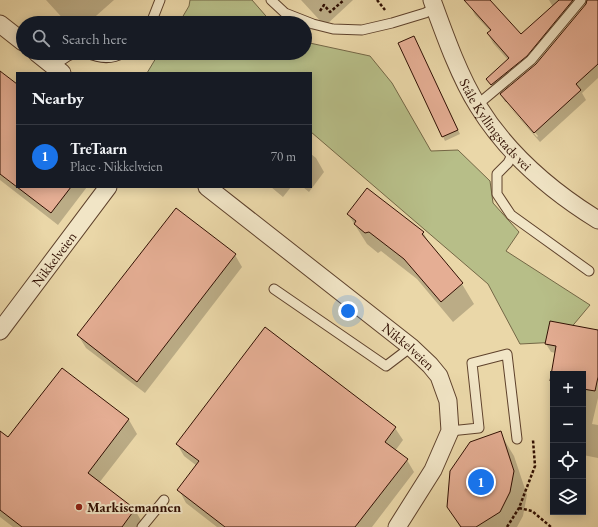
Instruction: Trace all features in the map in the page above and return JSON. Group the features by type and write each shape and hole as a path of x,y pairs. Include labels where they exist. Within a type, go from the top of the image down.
{"street":[{"name":"Ståle Kyllingstads vei","path":"433,4 461,73 477,105 494,130 513,152 543,180 577,207 598,220"},
{"path":"0,24 16,37"},
{"path":"46,60 58,69"},
{"name":"Nikkelveien","path":"0,331 107,188"},
{"name":"Nikkelveien","path":"208,188 411,347 439,376 448,401 450,430 433,470 400,526"}],"lane":[{"path":"154,16 160,0"},
{"path":"272,0 285,13 293,16"},
{"path":"477,105 531,60 581,0"},
{"path":"312,24 340,29 362,30 425,13 433,4"},
{"path":"58,69 65,60"},
{"path":"513,152 508,163 497,174 497,194 512,215 589,271"},
{"path":"274,288 386,366 411,347"},
{"path":"450,430 479,428 472,363 507,354 517,439"},
{"path":"142,527 164,500"}],"path":[{"path":"324,5 330,12 344,0"},
{"path":"507,527 519,508 535,466 533,444"},
{"path":"519,508 532,511 551,527"}],"green space":[{"path":"190,0 252,0 266,16 183,16 189,6"},
{"path":"312,44 370,56 392,83 431,151 458,150 490,181 493,203 519,232 506,251 590,305 559,342 520,344 488,284 312,133 312,72 148,72 155,60 312,60"}],"building":[{"path":"464,0 490,0 521,34 559,0 573,0 527,56 491,85 486,79 509,58 487,33 491,30"},
{"path":"587,0 598,0 598,64 576,84 581,90 534,133 500,94 536,64 586,4"},
{"path":"414,36 458,130 442,137 398,43"},
{"path":"0,71 16,83 16,186 0,174"},
{"path":"18,188 70,188 51,213"},
{"path":"367,188 424,232 422,234 463,283 441,302 404,259 369,232 365,233 354,224 356,221 347,214"},
{"path":"176,208 236,254 137,382 77,335"},
{"path":"550,321 598,330 598,377 595,391 586,390 586,371 552,371 556,346 545,344"},
{"path":"265,327 396,427 385,442 408,459 355,527 225,527 177,490 199,461 176,444"},
{"path":"62,368 129,419 88,473 135,509 122,527 22,527 0,510 0,431 8,437"},
{"path":"501,431 514,471 510,492 500,512 476,527 461,527 447,507 450,471 470,442"}],"place":[{"name":"TreTaarn","path":"481,482"},
{"name":"Markisemannen","path":"79,507"}]}
